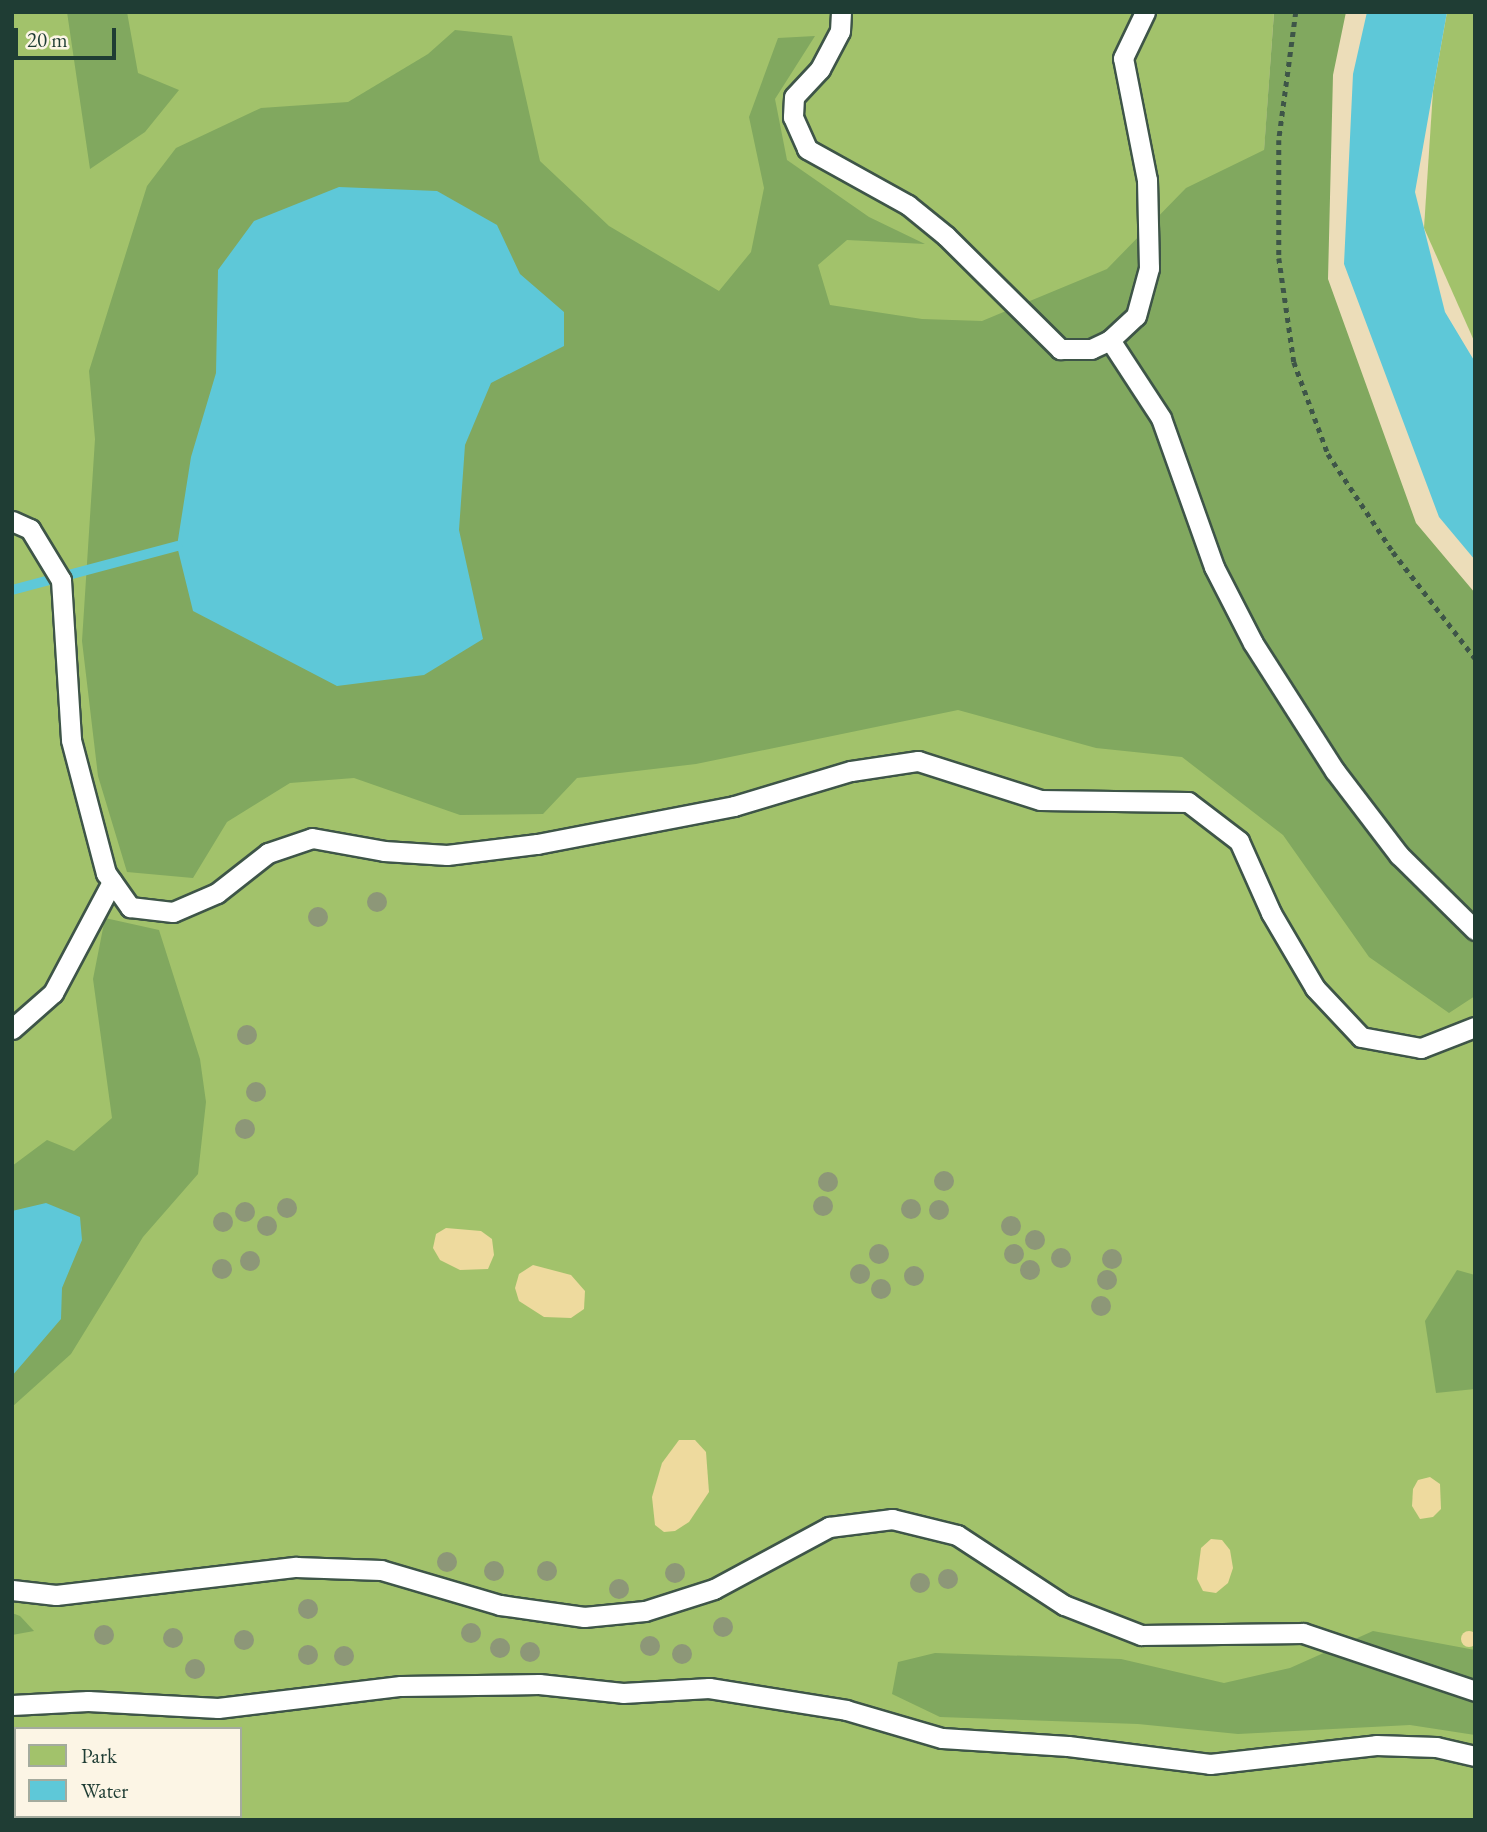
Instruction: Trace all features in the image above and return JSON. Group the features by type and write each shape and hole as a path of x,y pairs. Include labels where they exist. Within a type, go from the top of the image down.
{"lane":[{"path":"841,12 840,31 820,69 794,97 793,117 807,149 908,205 946,236 1059,349 1091,349 1110,340 1136,316 1149,268 1147,180 1123,58 1145,12"},
{"path":"1110,340 1161,418 1214,567 1253,643 1335,771 1399,855 1475,930"},
{"path":"12,521 30,529 61,580 71,740 112,882 130,907 173,912 217,893 268,853 312,838 384,851 447,855 537,844 734,806 851,771 918,761 1040,800 1188,803 1239,841 1271,913 1315,988 1361,1037 1421,1048 1475,1027"},
{"path":"12,1029 53,993 112,882"},
{"path":"12,1590 56,1595 282,1569 381,1570 500,1605 583,1617 645,1611 680,1600 714,1589 829,1527 892,1519 957,1535 1064,1605 1141,1635 1303,1633 1475,1691"},
{"path":"12,1706 88,1701 218,1709 401,1686 539,1684 623,1693 709,1688 846,1710 942,1738 1068,1746 1210,1764 1376,1745 1436,1747 1475,1756"}],"path":[{"path":"1296,12 1279,140 1279,258 1294,362 1328,454 1393,552 1475,658"}],"green space":[{"path":"12,12 1274,12 1251,334 1475,846 1475,1820 12,1820"},
{"path":"67,12 127,12 138,73 179,90 145,132 90,169"},
{"path":"1274,12 1346,12 1333,75 1328,279 1416,523 1475,593 1475,996 1449,1013 1369,957 1283,835 1182,757 1096,748 958,710 696,764 577,778 543,814 460,815 354,778 290,783 227,822 193,878 127,872 98,776 82,641 95,439 89,371 147,186 176,148 261,108 348,102 428,54 455,30 512,36 540,161 609,226 719,291 751,252 764,188 749,117 778,38 815,36 775,99 787,160 869,217 925,244 847,240 818,265 830,305 922,319 982,321 1107,269 1186,188 1264,150"},
{"path":"1447,12 1475,12 1475,343 1424,228 1433,91"},
{"path":"105,918 159,930 200,1059 206,1102 198,1174 143,1237 71,1354 12,1407 12,1166 47,1140 74,1151 112,1118 93,979"},
{"path":"1457,1270 1475,1275 1475,1389 1436,1393 1425,1321"},
{"path":"12,1613 20,1616 34,1631 12,1635"},
{"path":"1373,1631 1475,1650 1475,1735 1410,1725 1238,1734 1138,1724 940,1717 892,1694 898,1662 935,1653 1121,1659 1224,1683 1290,1668"},
{"path":"12,1806 14,1818 69,1820 12,1820"}],"sand":[{"path":"446,1228 481,1231 492,1239 494,1255 488,1269 460,1270 440,1260 433,1248 436,1234"},
{"path":"533,1265 571,1275 585,1291 584,1309 571,1318 544,1317 519,1301 515,1288 519,1274"},
{"path":"679,1440 695,1440 706,1452 709,1492 689,1522 675,1531 664,1532 655,1525 652,1497 662,1463"},
{"path":"1430,1477 1440,1484 1441,1509 1433,1517 1420,1519 1412,1506 1413,1489 1418,1480"},
{"path":"1211,1539 1222,1540 1230,1550 1233,1568 1228,1583 1216,1593 1203,1591 1197,1579 1201,1548"},
{"path":"1469,1631 1475,1633 1475,1645 1469,1647 1463,1645 1461,1639 1463,1633"}],"water":[{"path":"1367,12 1447,12 1415,192 1445,312 1475,362 1475,560 1439,517 1344,264 1353,74"},
{"path":"339,187 437,191 497,225 520,274 564,312 564,346 491,383 465,445 459,530 483,639 424,675 337,686 193,611 177,546 191,457 216,373 218,270 254,221"},
{"path":"46,1203 80,1217 82,1240 62,1288 61,1319 12,1376 12,1211"}],"waterway":[{"path":"12,590 177,546"}]}
